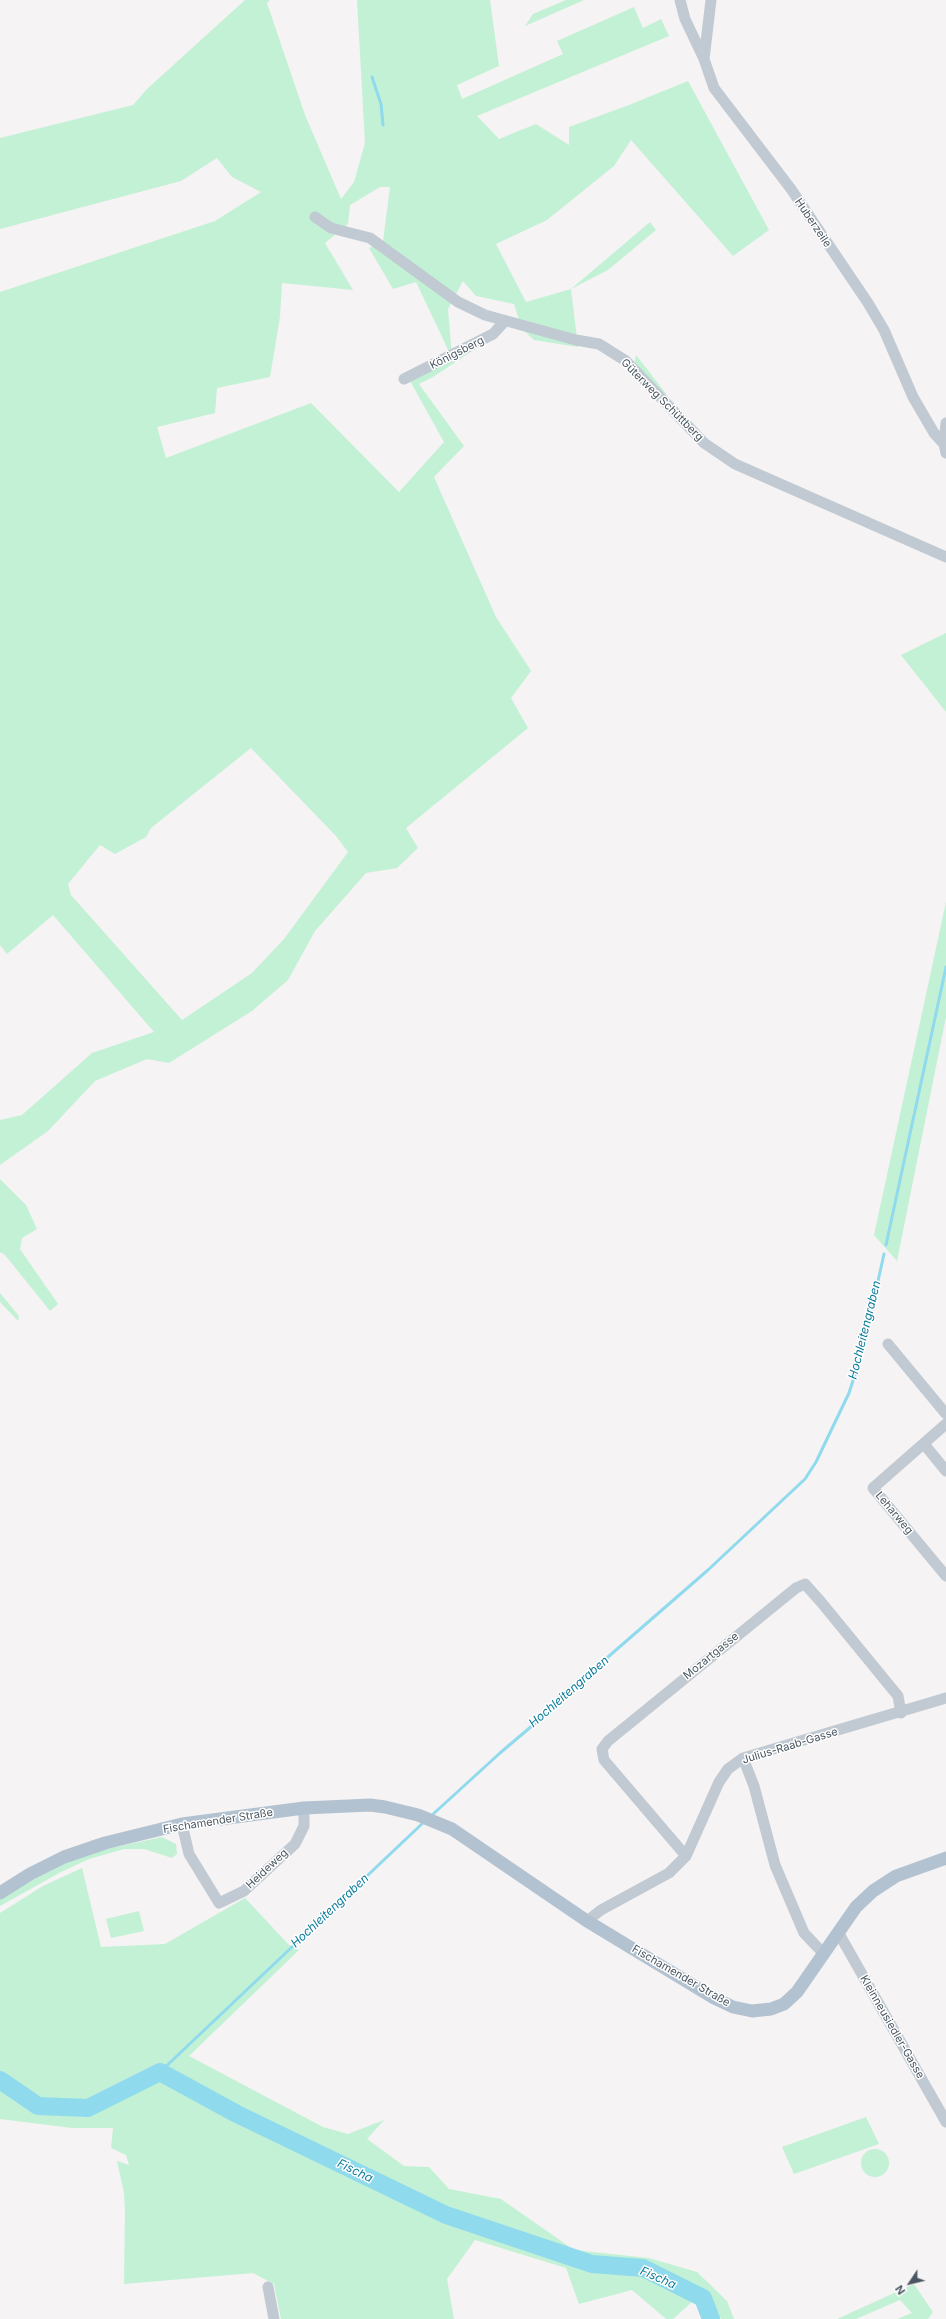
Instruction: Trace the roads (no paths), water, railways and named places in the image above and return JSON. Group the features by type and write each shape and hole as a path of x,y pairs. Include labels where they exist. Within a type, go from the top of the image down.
{"main road":[{"name":"Fischamender Straße","path":"0,1893 30,1874 64,1857 105,1842 182,1824 304,1808 370,1806 401,1810 423,1816 472,1841 549,1897 587,1921 714,1998 733,2007 752,2011 771,2009 784,2004 797,1992 856,1907 873,1891 896,1876 946,1858"}],"street":[{"path":"680,0 685,19 704,59"},
{"name":"Huberzeile","path":"711,0 704,59 714,88 791,189 868,302 884,330 913,397 934,433 945,448"},
{"name":"Güterweg Schüttberg","path":"315,217 331,228 370,238 458,302 485,315 599,344 626,361 704,443 735,464 946,557"},
{"name":"Königsberg","path":"404,379 493,334 505,321"},
{"path":"945,448 946,423"},
{"path":"888,1344 946,1414"},
{"name":"Leharweg","path":"946,1424 873,1488 946,1576"},
{"path":"924,1444 946,1471"},
{"name":"Mozartgasse","path":"686,1856 604,1760 602,1749 608,1741 796,1588 805,1584 821,1602 898,1696 901,1713"},
{"name":"Julius-Raab-Gasse","path":"587,1921 601,1910 669,1873 686,1856 719,1782 728,1769 743,1758 901,1713 946,1698"},
{"path":"743,1758 754,1786 775,1865 804,1933 824,1954"},
{"name":"Heideweg","path":"182,1824 189,1854 219,1903 244,1891 294,1844 304,1826 304,1808"},
{"name":"Kleinneusiedler-Gasse","path":"838,1932 946,2122"},
{"path":"268,2286 274,2319"}],"waterway":[{"path":"372,77 381,104 383,125"},
{"name":"Hochleitengraben","path":"886,1245 946,967"},
{"name":"Hochleitengraben","path":"431,1816 500,1753 559,1703 593,1670 708,1570 805,1479 816,1462 849,1393 862,1353 884,1254"},
{"name":"Hochleitengraben","path":"160,2072 425,1821"},
{"name":"Fischa","path":"0,2080 38,2106 88,2108 160,2072 237,2114 446,2215 592,2264 643,2268 703,2298 711,2319"}]}
